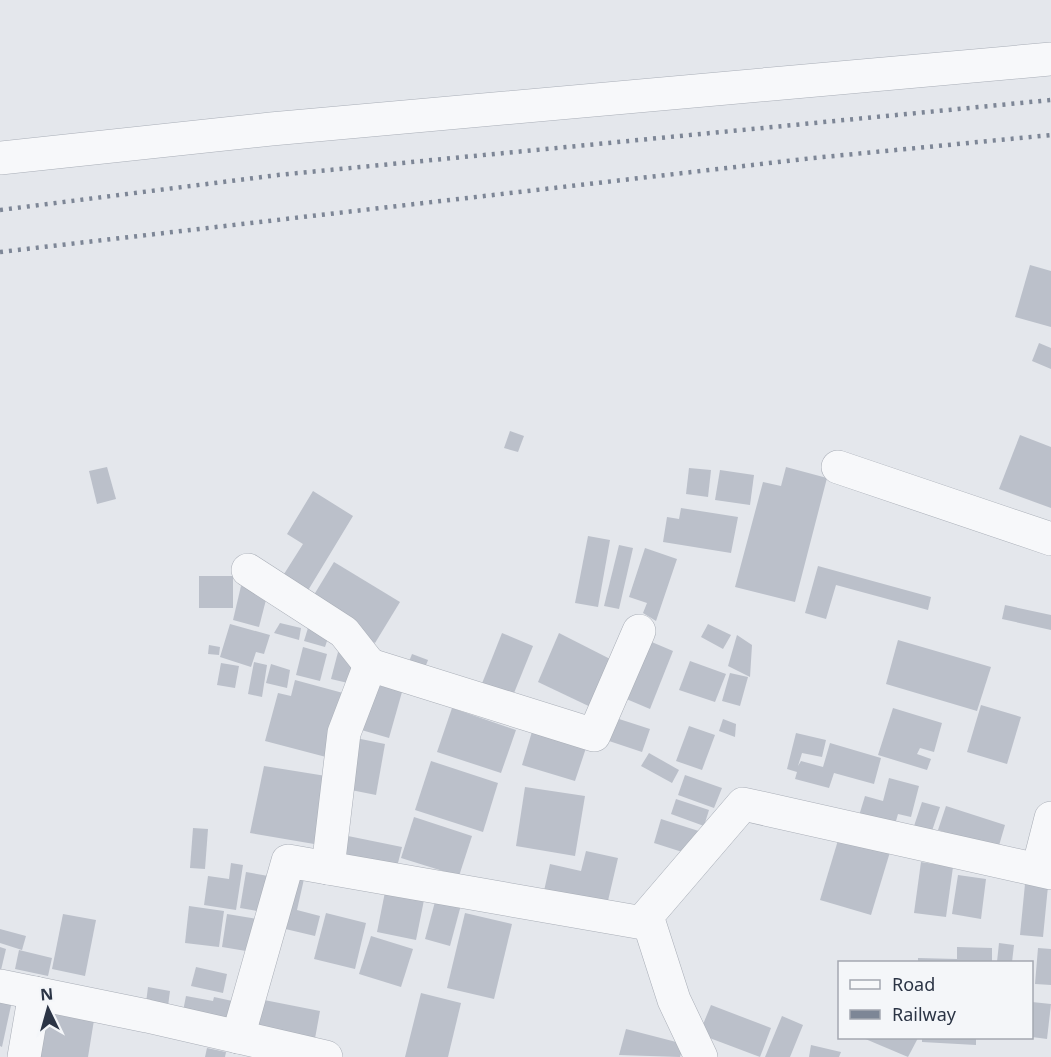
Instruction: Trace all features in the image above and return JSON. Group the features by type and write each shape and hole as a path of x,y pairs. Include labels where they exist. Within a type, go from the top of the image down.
{"street":[{"path":"0,158 270,129 1051,59"},
{"path":"838,467 1051,539"},
{"path":"248,570 344,632 370,665 594,735 639,631"},
{"path":"328,868 344,733 370,665"},
{"path":"700,1057 674,1000 647,916 743,804 1044,871 1051,818"},
{"path":"238,1037 288,861 649,924"},
{"path":"0,986 326,1057"},
{"path":"24,1057 35,993"}],"building":[{"path":"1030,265 1051,271 1051,327 1015,317"},
{"path":"1039,343 1051,348 1051,369 1032,361"},
{"path":"510,431 524,436 518,452 504,448"},
{"path":"1020,435 1051,447 1051,508 999,489"},
{"path":"107,467 116,499 97,504 89,471"},
{"path":"786,467 827,478 795,602 735,587 763,482 781,486"},
{"path":"689,468 711,470 708,497 686,494"},
{"path":"720,470 754,475 750,505 715,500"},
{"path":"313,491 353,516 304,597 279,582 303,544 287,534"},
{"path":"681,508 738,517 731,553 663,542 667,517 679,519"},
{"path":"588,536 610,540 598,607 575,603"},
{"path":"619,545 633,548 619,609 604,606"},
{"path":"645,548 677,559 656,621 643,613 647,603 629,597"},
{"path":"334,562 400,602 375,643 309,603"},
{"path":"818,566 931,597 928,610 836,585 826,619 805,613"},
{"path":"199,576 233,576 233,608 199,608"},
{"path":"241,586 268,592 259,627 233,620"},
{"path":"1005,605 1051,615 1051,630 1002,619"},
{"path":"280,623 301,628 299,640 274,633"},
{"path":"230,624 270,635 264,654 256,652 251,667 220,657"},
{"path":"708,624 731,635 723,649 701,637"},
{"path":"308,628 329,635 325,647 304,641"},
{"path":"502,633 533,646 512,698 481,686"},
{"path":"559,633 618,663 599,711 538,682"},
{"path":"737,635 752,645 750,677 728,666"},
{"path":"647,640 673,651 650,709 624,698"},
{"path":"898,640 991,667 977,711 886,684"},
{"path":"209,645 220,647 219,655 208,654"},
{"path":"303,647 327,654 320,681 296,675"},
{"path":"338,652 360,657 352,684 331,679"},
{"path":"412,654 428,660 421,678 405,672"},
{"path":"690,661 726,674 715,702 679,690"},
{"path":"254,662 267,665 262,697 248,694"},
{"path":"221,663 239,666 235,688 217,685"},
{"path":"271,664 290,670 287,688 266,683"},
{"path":"730,673 748,677 740,706 722,701"},
{"path":"295,680 343,693 326,757 265,741 278,693 291,696"},
{"path":"371,683 402,692 389,738 358,729"},
{"path":"981,705 1021,717 1007,764 967,752"},
{"path":"452,708 516,730 501,773 437,752"},
{"path":"893,708 942,723 934,752 920,748 917,754 931,759 927,770 878,755"},
{"path":"616,718 650,729 642,752 609,741"},
{"path":"723,719 736,724 735,737 719,731"},
{"path":"534,725 588,742 575,781 522,765"},
{"path":"689,726 715,735 702,770 676,761"},
{"path":"796,733 826,740 822,757 802,753 798,766 801,761 823,767 830,743 881,758 874,784 834,773 829,788 795,779 797,772 787,769"},
{"path":"356,738 385,744 376,795 346,789"},
{"path":"649,753 679,770 672,783 641,766"},
{"path":"431,761 498,783 483,832 415,810"},
{"path":"264,766 326,776 320,845 250,833"},
{"path":"685,775 722,788 714,808 678,795"},
{"path":"889,778 919,786 911,817 898,814 894,828 858,819 865,796 883,801"},
{"path":"525,787 585,796 575,856 516,846"},
{"path":"676,799 709,810 704,826 671,814"},
{"path":"922,802 940,807 932,831 914,826"},
{"path":"946,806 1005,825 998,849 938,830"},
{"path":"414,817 472,836 459,876 401,858"},
{"path":"661,819 705,833 698,857 654,843"},
{"path":"193,828 208,829 205,869 190,868"},
{"path":"348,836 402,847 397,867 344,856"},
{"path":"839,837 890,852 871,915 820,900"},
{"path":"586,851 618,858 607,905 544,891 550,864 581,871"},
{"path":"921,862 953,867 946,917 914,913"},
{"path":"231,863 243,865 236,910 204,905 208,876 229,879"},
{"path":"246,872 274,877 268,913 240,908"},
{"path":"290,875 304,879 297,910 320,916 315,936 277,927"},
{"path":"958,875 986,879 981,919 952,914"},
{"path":"1025,884 1048,886 1043,937 1020,935"},
{"path":"386,887 425,895 416,940 377,932"},
{"path":"436,898 461,905 450,946 425,939"},
{"path":"189,906 224,911 219,947 185,943"},
{"path":"326,913 366,923 355,969 314,959"},
{"path":"465,913 512,924 494,999 447,988"},
{"path":"63,914 96,920 85,976 52,969"},
{"path":"227,914 258,919 252,952 222,947"},
{"path":"0,929 26,936 22,950 0,943"},
{"path":"371,936 413,949 401,987 359,974"},
{"path":"999,943 1014,945 1012,961 997,961"},
{"path":"0,947 6,949 1,970 0,970"},
{"path":"957,947 992,948 992,961 918,961 918,958 957,959"},
{"path":"1038,948 1051,949 1051,985 1035,984"},
{"path":"19,950 52,958 48,976 15,969"},
{"path":"196,967 227,974 223,993 191,986"},
{"path":"148,987 170,991 168,1006 146,1003"},
{"path":"421,993 461,1003 448,1057 405,1057"},
{"path":"186,996 213,1001 214,997 237,1002 232,1026 182,1016"},
{"path":"0,998 12,1001 2,1047 0,1046"},
{"path":"254,998 320,1011 314,1044 248,1031"},
{"path":"1033,1002 1051,1004 1047,1039 1033,1037"},
{"path":"711,1005 771,1028 760,1057 699,1034"},
{"path":"45,1012 94,1020 88,1057 39,1057"},
{"path":"782,1016 803,1025 790,1057 765,1057"},
{"path":"626,1029 684,1044 680,1057 619,1055"},
{"path":"865,1039 917,1039 908,1057"},
{"path":"922,1039 976,1039 976,1045 922,1042"},
{"path":"811,1045 841,1052 839,1057 809,1057"},
{"path":"207,1048 226,1052 225,1057 205,1057"}],"railway":[{"path":"0,210 278,175 1051,100"},
{"path":"0,252 813,158 1051,135"}]}
